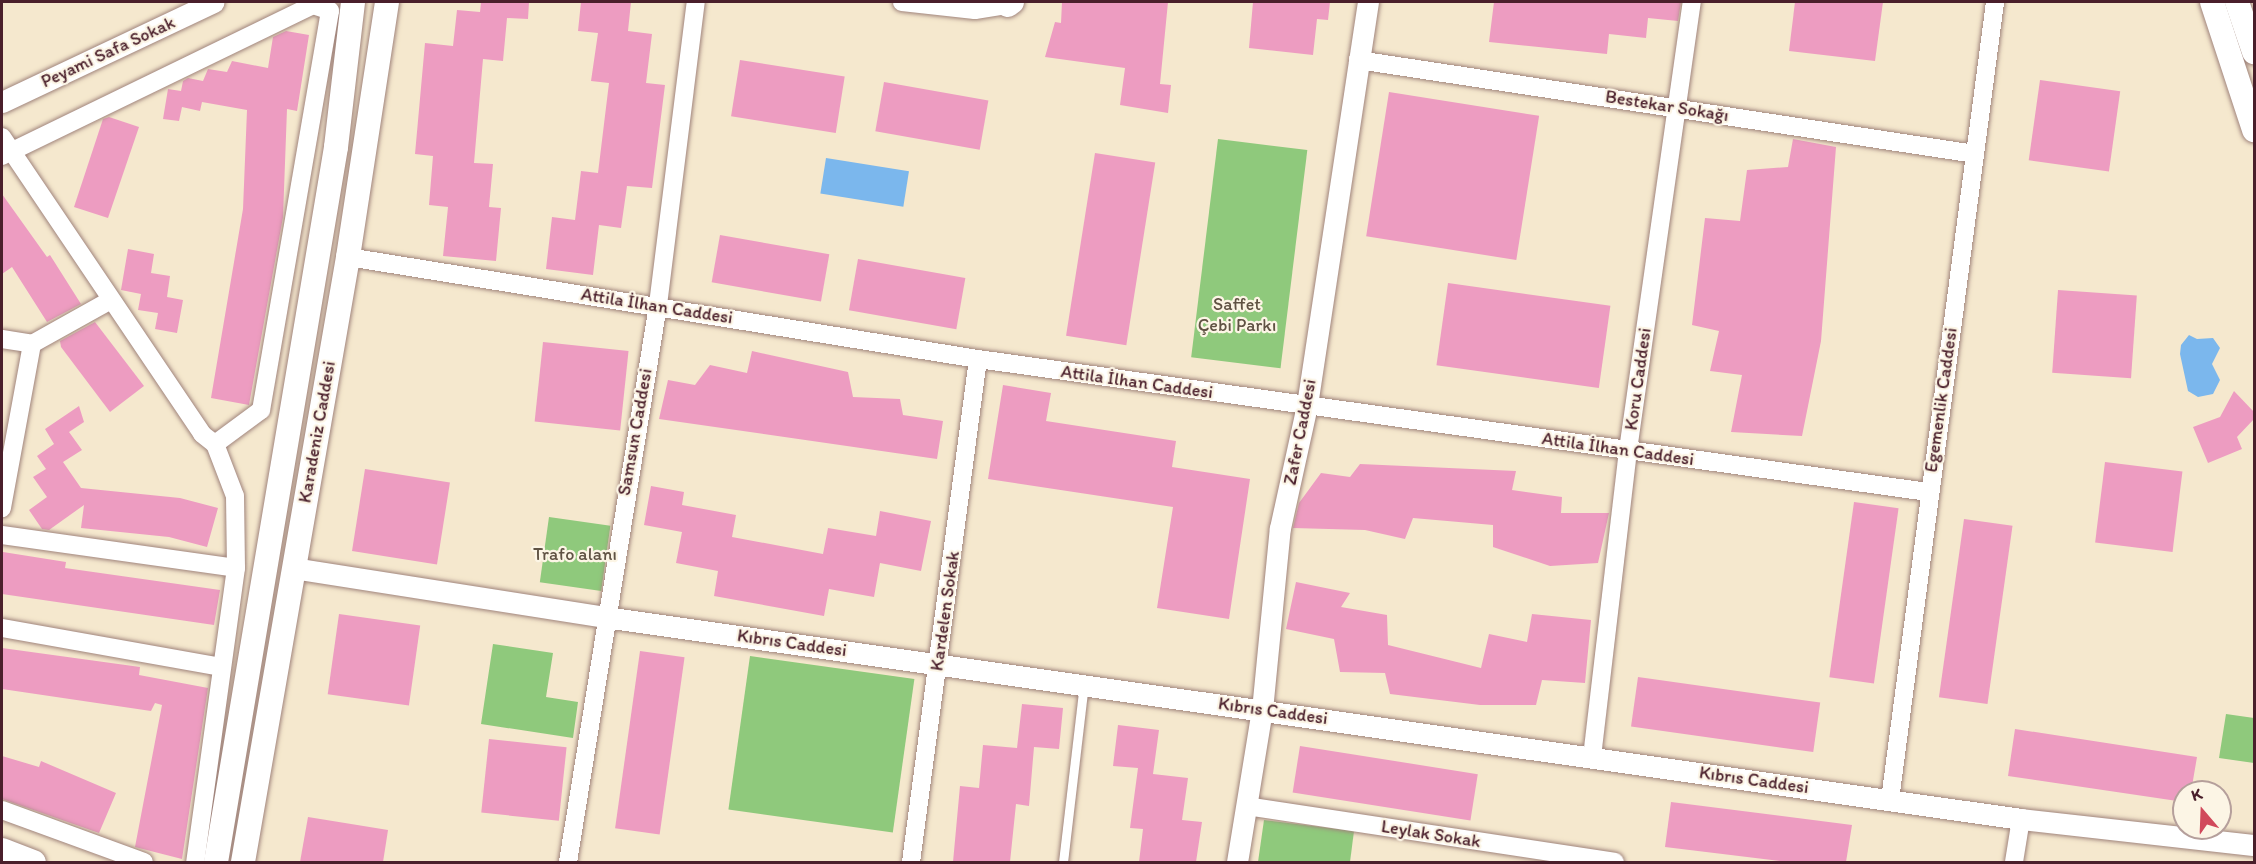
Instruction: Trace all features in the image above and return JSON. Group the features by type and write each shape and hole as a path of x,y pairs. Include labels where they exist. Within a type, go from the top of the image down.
{"main road":[{"name":"Karadeniz Caddesi","path":"216,862 336,147 354,2"},
{"name":"Karadeniz Caddesi","path":"243,862 348,257 387,2"},
{"path":"2212,2 2254,129"},
{"path":"2237,2 2254,52"},
{"path":"2,850 34,862"}],"street":[{"name":"Peyami Safa Sokak","path":"2,102 214,2"},
{"name":"Samsun Caddesi","path":"568,862 605,617 658,305 696,2"},
{"path":"902,2 975,10 1010,3"},
{"name":"Zafer Caddesi","path":"1237,862 1262,710 1280,528 1307,405 1368,2"},
{"name":"Koru Caddesi","path":"1592,757 1628,450 1692,2"},
{"name":"Egemenlik Caddesi","path":"1890,800 1928,492 1995,2"},
{"path":"7,154 313,5 330,11 261,410 215,444"},
{"name":"Bestekar Sokağı","path":"1358,60 1975,154"},
{"path":"2,137 7,154 111,300 202,434 215,444 235,496 236,568 195,862"},
{"name":"Attila İlhan Caddesi","path":"348,257 658,305 978,359 1928,492"},
{"path":"2,339 32,344 111,300"},
{"path":"2,508 32,344"},
{"name":"Kardelen Sokak","path":"910,862 978,359"},
{"path":"2,535 236,568"},
{"name":"Kıbrıs Caddesi","path":"293,568 605,617 2021,819 2254,845"},
{"path":"2,628 222,667"},
{"name":"Leylak Sokak","path":"1246,806 1615,862"},
{"path":"2,810 144,862"},
{"path":"2014,862 2021,819"}],"lane":[{"path":"1063,862 1084,684"}],"green space":[{"name":"Saffet Çebi Parkı","path":"1218,139 1307,150 1281,368 1191,357"},
{"name":"Trafo alanı","path":"549,517 610,526 601,591 540,582"},
{"path":"493,644 553,653 546,697 578,702 573,738 481,724"},
{"path":"750,656 914,679 893,833 728,809"},
{"path":"2226,714 2254,718 2254,763 2219,758"},
{"path":"1264,820 1354,831 1350,862 1258,862"}],"water":[{"path":"826,158 909,171 903,207 820,194"},
{"path":"2189,335 2197,339 2213,338 2220,348 2212,364 2220,380 2213,394 2198,397 2188,391 2180,354 2181,345"}],"building":[{"path":"481,2 529,2 528,19 507,18 503,61 483,59 474,163 493,164 489,207 501,208 496,261 443,256 448,207 429,205 433,156 415,154 425,43 453,46 457,10 480,12"},
{"path":"581,2 631,2 628,31 652,34 646,83 665,85 652,188 627,186 621,228 599,225 593,275 546,269 552,217 575,220 581,171 598,173 609,83 591,81 598,33 578,31"},
{"path":"1062,2 1168,2 1160,84 1171,85 1168,113 1120,105 1125,68 1045,57 1055,22 1061,23"},
{"path":"1253,2 1330,2 1328,20 1317,19 1313,55 1249,48"},
{"path":"1494,2 1681,2 1678,21 1648,18 1646,38 1609,34 1607,54 1489,42"},
{"path":"1795,2 1883,2 1875,61 1789,51"},
{"path":"286,31 309,35 297,111 287,109 283,217 249,405 211,398 243,209 247,110 202,102 200,111 182,107 179,121 163,119 168,89 181,91 183,81 188,78 203,81 208,69 227,72 232,61 268,68 273,37"},
{"path":"740,60 845,77 836,133 731,116"},
{"path":"2040,80 2120,91 2109,171 2029,160"},
{"path":"884,82 988,100 980,150 875,131"},
{"path":"1389,92 1539,116 1516,260 1366,236"},
{"path":"109,117 139,127 108,218 74,207 103,119"},
{"path":"1793,139 1836,147 1821,341 1802,436 1731,432 1742,375 1710,371 1719,331 1692,325 1705,218 1740,221 1747,170 1788,167"},
{"path":"1095,153 1155,163 1126,345 1066,336"},
{"path":"2,194 47,257 50,255 81,304 47,322 12,267 2,274"},
{"path":"720,235 829,254 821,302 712,282"},
{"path":"128,249 154,254 151,273 170,276 167,297 183,300 177,333 155,329 158,313 138,310 141,294 121,290"},
{"path":"858,259 965,278 956,329 849,310"},
{"path":"1448,283 1610,306 1599,388 1436,365"},
{"path":"2058,290 2137,296 2131,378 2052,373"},
{"path":"95,322 144,386 110,412 61,347 60,341"},
{"path":"543,342 629,351 620,431 535,422"},
{"path":"752,351 848,372 853,397 900,399 903,415 943,421 937,459 659,419 668,380 695,385 710,365 747,373"},
{"path":"1003,385 1051,393 1046,421 1176,441 1172,467 1250,479 1229,619 1157,608 1173,507 988,479"},
{"path":"2234,391 2254,412 2254,419 2237,437 2242,449 2208,463 2193,427 2220,417"},
{"path":"79,406 84,422 69,432 82,450 63,462 81,488 180,498 218,508 207,547 169,537 81,528 84,505 49,530 42,529 29,510 47,497 33,477 46,469 37,456 54,444 45,429"},
{"path":"2105,462 2182,472 2173,552 2095,542"},
{"path":"1360,464 1516,471 1512,490 1562,497 1561,513 1609,513 1598,563 1550,566 1493,547 1493,525 1413,518 1405,539 1365,530 1293,528 1299,503 1321,473 1350,477"},
{"path":"365,469 450,482 437,564 352,551"},
{"path":"651,486 684,492 682,505 736,515 732,537 823,554 828,528 876,536 880,511 931,521 921,571 880,563 874,597 829,589 824,616 714,596 718,571 676,563 682,532 644,525"},
{"path":"1854,502 1899,508 1874,684 1829,677"},
{"path":"1964,519 2013,526 1987,704 1939,697"},
{"path":"3,552 66,562 65,568 220,590 214,625 2,594"},
{"path":"1296,582 1350,593 1341,607 1387,615 1388,645 1481,668 1489,634 1527,642 1532,614 1591,620 1585,683 1542,680 1536,705 1480,705 1390,694 1385,673 1340,672 1334,639 1286,629"},
{"path":"339,614 420,625 409,706 328,694"},
{"path":"2,648 140,667 139,675 208,688 182,859 135,847 162,705 155,703 151,711 2,689"},
{"path":"640,651 685,657 660,835 615,828"},
{"path":"1638,677 1820,703 1813,752 1631,727"},
{"path":"1022,704 1063,708 1059,749 1034,747 1029,806 1016,804 1010,862 953,862 960,786 979,788 983,745 1017,748"},
{"path":"1118,725 1159,730 1153,774 1188,778 1182,820 1202,822 1196,862 1139,862 1143,829 1130,828 1138,768 1113,766"},
{"path":"2015,729 2197,757 2193,780 2172,780 2172,800 2008,776"},
{"path":"489,739 567,747 559,821 481,813"},
{"path":"1300,746 1478,774 1470,821 1293,792"},
{"path":"2,756 39,767 41,761 116,793 99,833 2,799"},
{"path":"1671,802 1852,825 1846,862 1788,862 1665,847"},
{"path":"308,817 388,830 383,862 300,862"}]}
